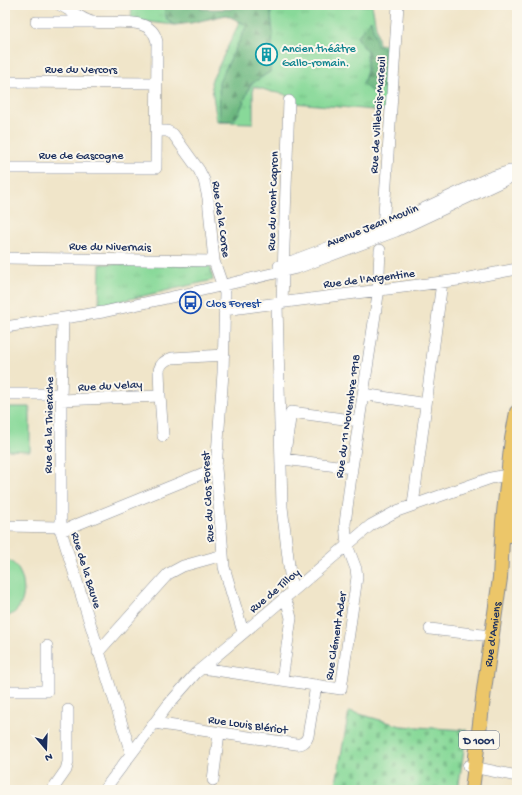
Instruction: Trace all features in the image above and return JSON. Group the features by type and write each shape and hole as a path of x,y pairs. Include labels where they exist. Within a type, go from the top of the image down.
{"main road":[{"name":"Rue d'Amiens","path":"500,578 503,522 512,479 512,440 517,412"},
{"name":"Rue d'Amiens","path":"465,790 472,767 500,578 510,536 517,492"},
{"name":"Rue d'Amiens","path":"472,767 472,790"}],"street":[{"path":"60,5 92,22"},
{"name":"Rue de Villebois-Mareuil","path":"383,228 398,5"},
{"path":"36,22 134,23 148,27 155,36 157,42 157,131"},
{"name":"Rue du Vercors","path":"5,82 157,83"},
{"name":"Rue du Mont Capron","path":"289,101 283,268 280,303 282,507 292,591"},
{"name":"Rue de Gascogne","path":"5,168 156,168 157,131"},
{"name":"Rue de la Corse","path":"157,131 167,131 173,134 202,175 206,190 214,261 222,285"},
{"name":"Avenue Jean Moulin","path":"5,327 63,319 117,309 239,281 283,268 383,228 489,178 517,162"},
{"name":"Avenue Jean Moulin","path":"489,178 510,171 513,174"},
{"name":"Avenue Jean Moulin","path":"283,268 305,265 389,234 513,174"},
{"path":"378,290 380,250"},
{"name":"Rue du Nivernais","path":"5,258 214,261"},
{"name":"Rue de l'Argentine","path":"224,310 442,282 517,270"},
{"path":"413,505 442,282"},
{"name":"Rue du Clos Forest","path":"222,285 224,293 224,355 216,468 223,555 227,577 243,632"},
{"name":"Rue du 11 Novembre 1918","path":"347,545 345,524 378,290"},
{"name":"Rue de la Thierache","path":"60,529 63,319"},
{"name":"Rue du Velay","path":"162,436 160,366 165,360 172,358 224,355"},
{"name":"Rue du Velay","path":"5,394 61,397 160,396"},
{"path":"363,394 420,403"},
{"path":"352,468 284,459 291,412 359,421"},
{"name":"Rue de la Bauve","path":"131,753 60,529 216,468"},
{"name":"Rue de Tilloy","path":"104,790 179,692 202,668 377,521 397,511 491,478 502,476 512,479"},
{"path":"5,526 60,529"},
{"name":"Rue Clément Ader","path":"202,668 341,689 358,577 347,545"},
{"path":"98,652 168,574 183,566 223,555"},
{"path":"282,680 291,618 288,606 283,599"},
{"path":"430,629 491,636"},
{"path":"5,691 47,691 47,646"},
{"name":"Rue Louis Blériot","path":"154,724 296,744 302,743 308,736 316,685"},
{"path":"52,790 66,770 68,762 68,710"},
{"path":"213,780 219,733"},
{"path":"472,767 517,776"}],"green space":[{"path":"132,5 176,5 175,25 131,20"},
{"path":"163,5 200,5 201,9 231,9 237,5 270,5 273,33 270,72 251,84 239,113 234,120 220,122 219,82 247,25 226,15 175,25 167,20"},
{"path":"271,5 372,5 379,44 389,46 385,111 295,103 284,94 253,86 253,123 217,122 211,82 241,19"},
{"path":"371,20 377,45 386,49 384,87 372,92 363,84 367,70 367,52 357,37"},
{"path":"100,264 210,265 213,280 99,306"},
{"path":"8,407 30,407 30,451 8,450"},
{"path":"5,559 13,563 18,570 22,578 24,588 20,606 14,613 5,617"},
{"path":"349,711 401,726 467,730 458,790 376,790 336,783"}],"place":[{"name":"Ancien théâtre Gallo-romain.","path":"267,55"},
{"name":"Clos Forest","path":"191,303"}]}
